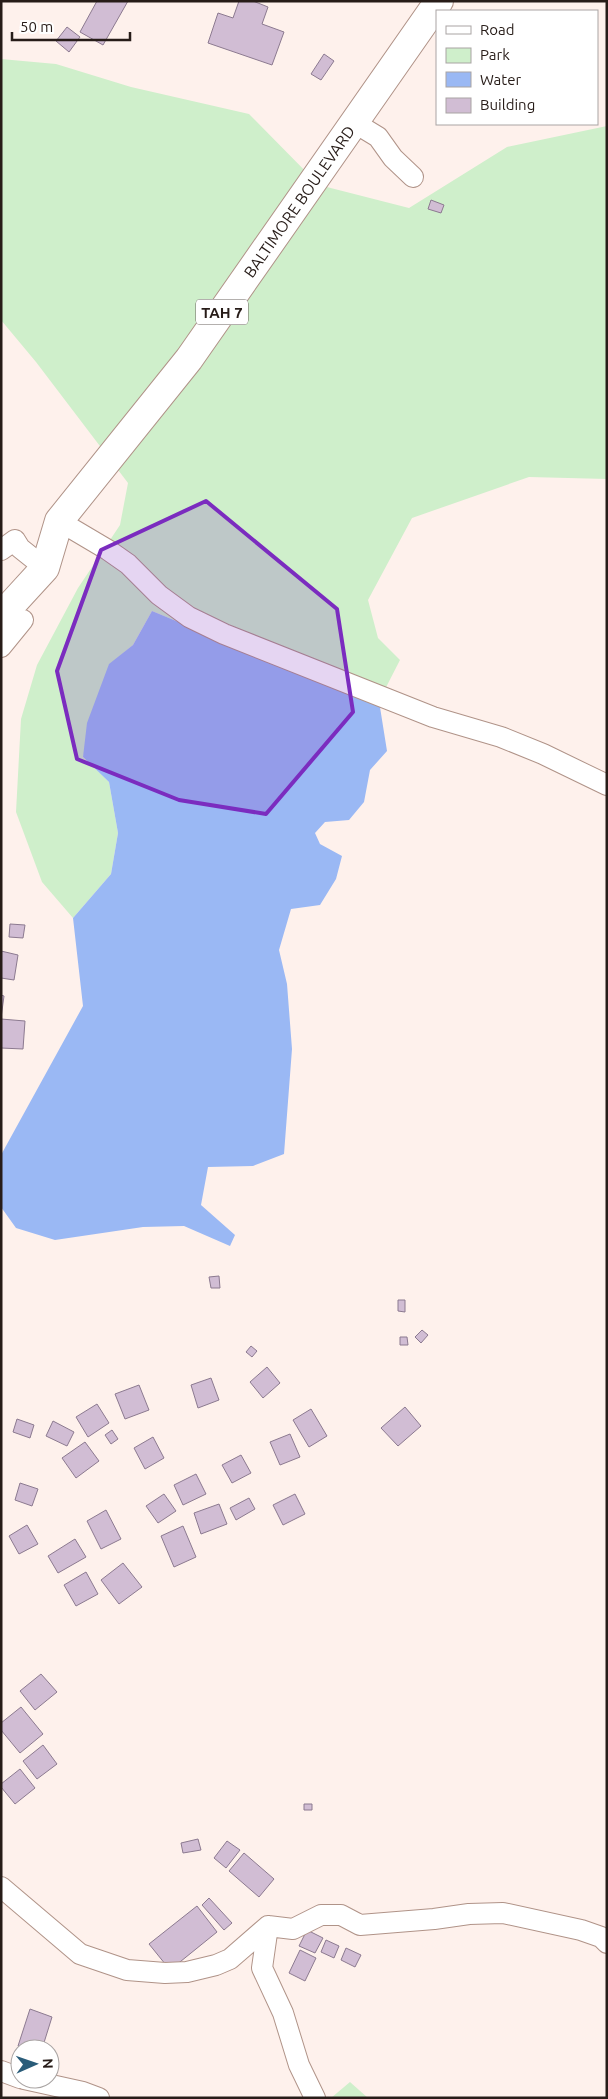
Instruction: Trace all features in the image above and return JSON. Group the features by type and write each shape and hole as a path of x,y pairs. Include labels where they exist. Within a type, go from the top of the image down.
{"highway":[{"name":"BALTIMORE BOULEVARD","path":"12,618 45,568 59,520 188,359 439,1"}],"street":[{"path":"355,123 378,137 393,158 413,177"},
{"path":"59,520 128,564 159,595 189,617 224,634 433,717 501,738 535,751 607,785"},
{"path":"1,550 15,540 20,548 45,568"},
{"path":"1,647 12,618"},
{"path":"1,1886 80,1954 127,1970 180,1972 216,1965 230,1959 268,1926 293,1929 321,1915 341,1915 360,1925 469,1914 503,1913 581,1930 601,1937 607,1943"},
{"path":"268,1926 262,1968 283,2014 299,2065 315,2098"},
{"path":"60,2087 99,2098"}],"highlighted area":[{"path":"206,501 337,609 353,712 266,814 179,800 77,759 57,671 101,550"}],"green space":[{"path":"1,59 56,64 131,87 249,114 319,185 409,208 507,147 607,126 607,479 529,477 412,518 368,600 378,638 400,660 379,701 251,652 152,611 133,645 109,665 83,757 109,782 118,833 111,874 73,918 42,882 16,812 21,719 37,665 78,588 120,525 128,483 36,362 1,320"},
{"path":"350,2082 368,2098 331,2098"}],"water":[{"path":"152,611 251,652 379,701 387,751 370,770 364,802 349,820 325,822 315,833 320,844 342,856 336,879 320,905 291,909 279,950 287,984 292,1049 284,1154 253,1166 208,1167 201,1205 235,1235 230,1246 184,1226 143,1227 55,1240 16,1228 1,1207 1,1155 83,1006 73,918 111,874 118,833 109,782 83,757 87,723 109,664 133,645"}],"building":[{"path":"97,1 128,1 103,45 80,32"},
{"path":"239,1 253,1 268,7 262,24 284,32 272,65 208,43 218,13 233,18"},
{"path":"67,27 80,37 69,52 56,41"},
{"path":"324,54 334,61 321,80 311,74"},
{"path":"431,200 444,205 441,213 428,209"},
{"path":"10,924 25,925 23,938 9,937"},
{"path":"1,951 18,955 14,980 1,978"},
{"path":"1,995 4,996 1,1018"},
{"path":"1,1019 25,1021 23,1049 1,1048"},
{"path":"219,1276 220,1288 211,1288 209,1277"},
{"path":"398,1300 405,1300 405,1312 398,1311"},
{"path":"422,1330 428,1335 421,1343 415,1337"},
{"path":"400,1337 407,1337 408,1345 400,1345"},
{"path":"251,1346 257,1351 252,1357 246,1352"},
{"path":"267,1367 280,1383 263,1398 250,1382"},
{"path":"211,1378 219,1400 198,1408 191,1385"},
{"path":"139,1385 149,1410 125,1419 115,1394"},
{"path":"97,1404 109,1423 88,1437 76,1417"},
{"path":"405,1407 421,1426 398,1446 381,1428"},
{"path":"311,1409 327,1436 309,1447 293,1420"},
{"path":"17,1419 34,1425 30,1438 13,1432"},
{"path":"53,1421 74,1432 67,1446 46,1436"},
{"path":"112,1430 118,1439 111,1444 105,1435"},
{"path":"290,1434 300,1457 280,1465 270,1442"},
{"path":"153,1437 164,1458 145,1469 134,1448"},
{"path":"85,1442 99,1461 76,1478 62,1458"},
{"path":"241,1455 251,1473 232,1483 222,1465"},
{"path":"196,1474 206,1494 183,1505 174,1485"},
{"path":"20,1483 38,1489 32,1506 15,1500"},
{"path":"164,1494 176,1511 158,1523 146,1506"},
{"path":"295,1494 305,1514 283,1525 273,1505"},
{"path":"249,1498 255,1509 236,1520 230,1508"},
{"path":"219,1504 227,1524 201,1534 194,1513"},
{"path":"106,1510 121,1539 101,1549 87,1521"},
{"path":"27,1525 38,1544 19,1554 9,1536"},
{"path":"183,1526 196,1557 174,1567 161,1536"},
{"path":"75,1539 86,1557 58,1573 48,1556"},
{"path":"123,1563 142,1587 119,1604 101,1580"},
{"path":"86,1572 98,1594 76,1606 64,1585"},
{"path":"41,1674 57,1692 35,1710 20,1691"},
{"path":"21,1707 43,1734 20,1753 1,1730 1,1723"},
{"path":"43,1745 57,1764 37,1779 23,1761"},
{"path":"20,1769 35,1788 15,1804 1,1787 1,1784"},
{"path":"304,1804 312,1804 312,1810 304,1810"},
{"path":"198,1839 201,1850 183,1853 181,1843"},
{"path":"227,1841 240,1850 226,1868 214,1858"},
{"path":"244,1853 274,1879 259,1897 229,1871"},
{"path":"209,1898 232,1923 224,1930 202,1905"},
{"path":"197,1906 217,1932 170,1970 149,1944"},
{"path":"307,1930 323,1938 315,1953 299,1946"},
{"path":"326,1940 339,1946 334,1958 321,1952"},
{"path":"346,1948 361,1955 355,1967 341,1960"},
{"path":"300,1950 316,1958 305,1981 289,1973"},
{"path":"30,2009 52,2017 45,2039 20,2039"}]}
